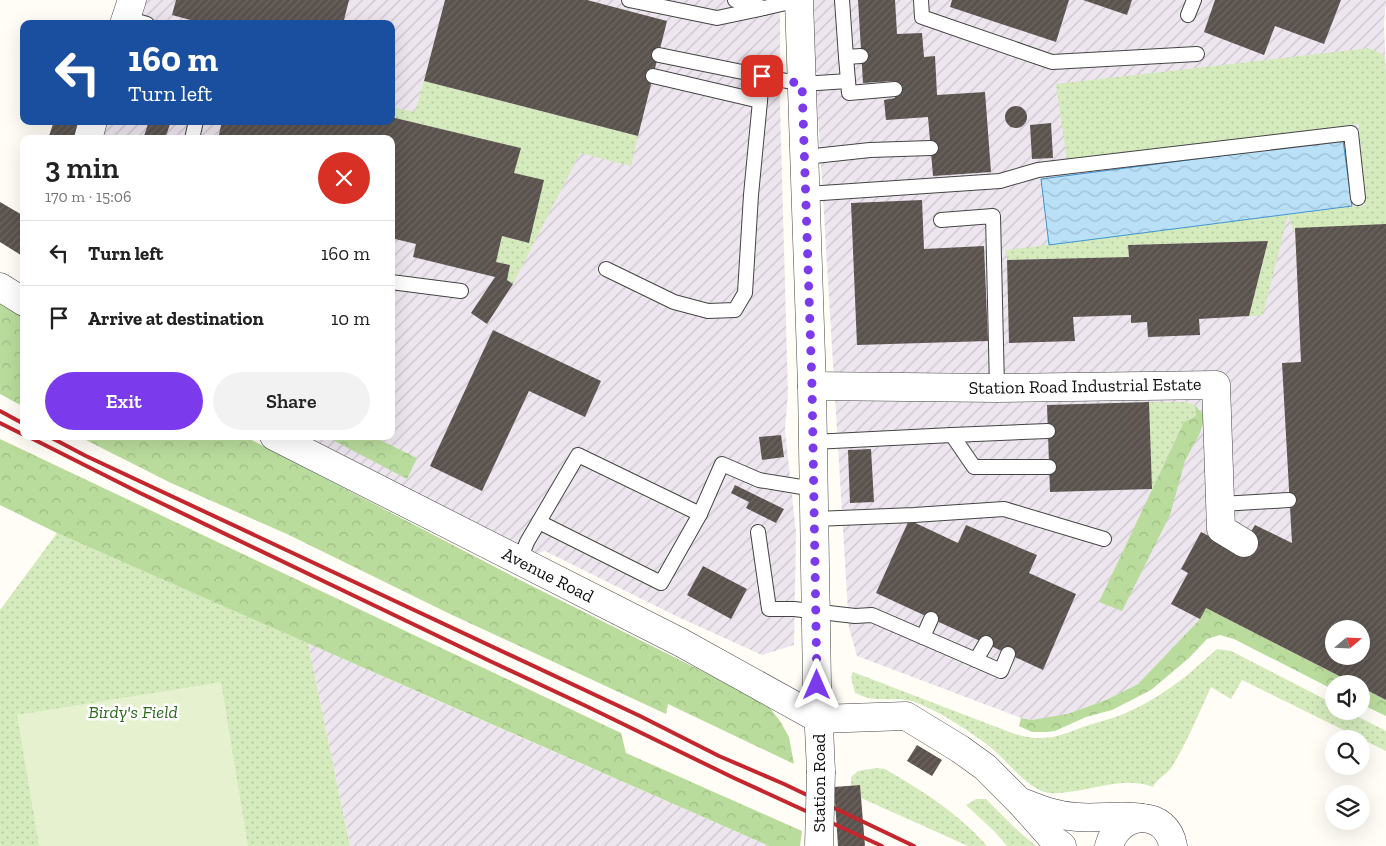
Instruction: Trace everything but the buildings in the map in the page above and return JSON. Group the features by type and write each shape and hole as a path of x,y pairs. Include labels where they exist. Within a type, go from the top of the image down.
{"street":[{"name":"Station Road","path":"799,0 812,386 820,771 819,846"},
{"path":"0,287 20,300"},
{"name":"Station Road Industrial Estate","path":"812,386 998,388 1216,385 1221,529 1244,543"},
{"name":"Avenue Road","path":"291,440 680,642 795,707 819,718"},
{"path":"819,718 906,716 979,763 1062,846"},
{"path":"1020,802 1052,815 1078,817 1127,815 1143,818 1156,822 1166,829 1173,846"},
{"path":"1108,846 1116,829 1124,823 1143,818"}],"lane":[{"path":"629,0 717,18 799,0"},
{"path":"735,0 764,8"},
{"path":"843,0 848,93 895,89"},
{"path":"921,0 922,18 1052,62 1197,54"},
{"path":"1188,15 1194,0"},
{"path":"658,55 802,84 848,81"},
{"path":"846,57 861,56"},
{"path":"653,76 760,101"},
{"path":"606,269 674,302 708,311 735,310 745,293 751,195 762,76"},
{"path":"807,194 1000,181 1038,170 1351,133 1358,198"},
{"path":"805,158 870,150 931,148"},
{"path":"941,220 992,216 998,388"},
{"path":"395,283 461,291"},
{"path":"812,442 1048,431"},
{"path":"952,435 974,467 1049,467"},
{"path":"520,560 527,542 578,455 700,514"},
{"path":"539,522 661,583 700,514 722,464 759,480 814,489"},
{"path":"1221,504 1290,500"},
{"path":"815,519 1004,509 1104,539"},
{"path":"758,532 769,609 794,609 855,616 872,615 1001,671 1008,654"},
{"path":"923,637 931,618"},
{"path":"976,660 986,643"}],"shaded area":[{"path":"132,0 780,0 780,105 788,393 785,430 796,532 794,645 762,655 678,617 545,551 520,560 282,440 395,440 395,135 89,135 92,125 395,125 395,20 125,20"},
{"path":"811,0 1386,0 1384,24 1386,74 1364,620 1325,620 1325,665 1362,665 1361,675 1337,675 1206,608 1200,619 1138,684 1106,700 1067,714 1046,719 1032,720 1021,718 857,656 849,628"},
{"path":"308,643 438,701 769,846 350,846"}],"green space":[{"path":"1369,48 1384,55 1386,74 1386,224 1294,231 1288,215 1263,315 1249,316 1268,241 1128,245 1129,257 1007,260 1006,250 1365,205 1359,124 1067,160 1056,84"},
{"path":"424,81 638,136 631,166 580,153 513,284 507,280 510,265 496,262 502,236 529,243 514,173 520,148 395,118 395,108 415,112"},
{"path":"0,303 20,315 20,405 0,394"},
{"path":"1149,402 1186,402 1195,405 1196,416 1184,422 1152,489"},
{"path":"1195,405 1205,417 1200,433 1185,461 1170,515 1122,611 1099,602 1184,422 1196,416"},
{"path":"0,439 621,733 626,753 802,831 800,846 769,846 57,533 0,505"},
{"path":"86,440 252,440 522,581 766,703 780,721 789,737 794,764 668,704 666,714 450,614 289,535 171,483"},
{"path":"333,440 380,440 417,458 407,479"},
{"name":"Birdy's Field","path":"57,533 308,643 350,846 0,846 0,610"},
{"path":"1206,608 1337,675 1325,675 1325,685 1234,639 1220,635 1207,639 1189,658 1151,690 1112,710 1086,717 1055,731 1032,732 1019,726 1021,718 1032,720 1067,714 1106,700 1138,684 1200,619"},
{"path":"1217,649 1231,651 1325,699 1325,720 1365,720 1386,731 1386,751 1370,743 1370,730 1343,730 1242,680 1231,699 1211,687 1173,765 1153,787 1144,784 1124,783 1075,791 1048,793 1024,780 989,746 952,720 911,701 871,698 855,693 851,677 853,672 1012,733 1042,738 1066,733 1119,716 1159,696 1189,674"},
{"path":"221,682 248,846 39,846 17,715"},
{"path":"1370,692 1386,700 1386,716 1370,708"},
{"path":"876,768 885,769 939,803 964,823 987,846 968,846 861,798 860,785 851,785 851,777 858,771"},
{"path":"976,799 986,799 1036,846 1007,846 966,805"}],"water":[{"path":"1343,140 1352,206 1049,245 1041,179"}],"railway":[{"path":"0,411 20,422"},
{"path":"0,423 20,433"},
{"path":"35,440 138,492 734,778 882,846"},
{"path":"56,440 640,716 719,756 784,784 914,846"}],"route":[{"path":"762,76 802,84 812,386 817,685"}]}
